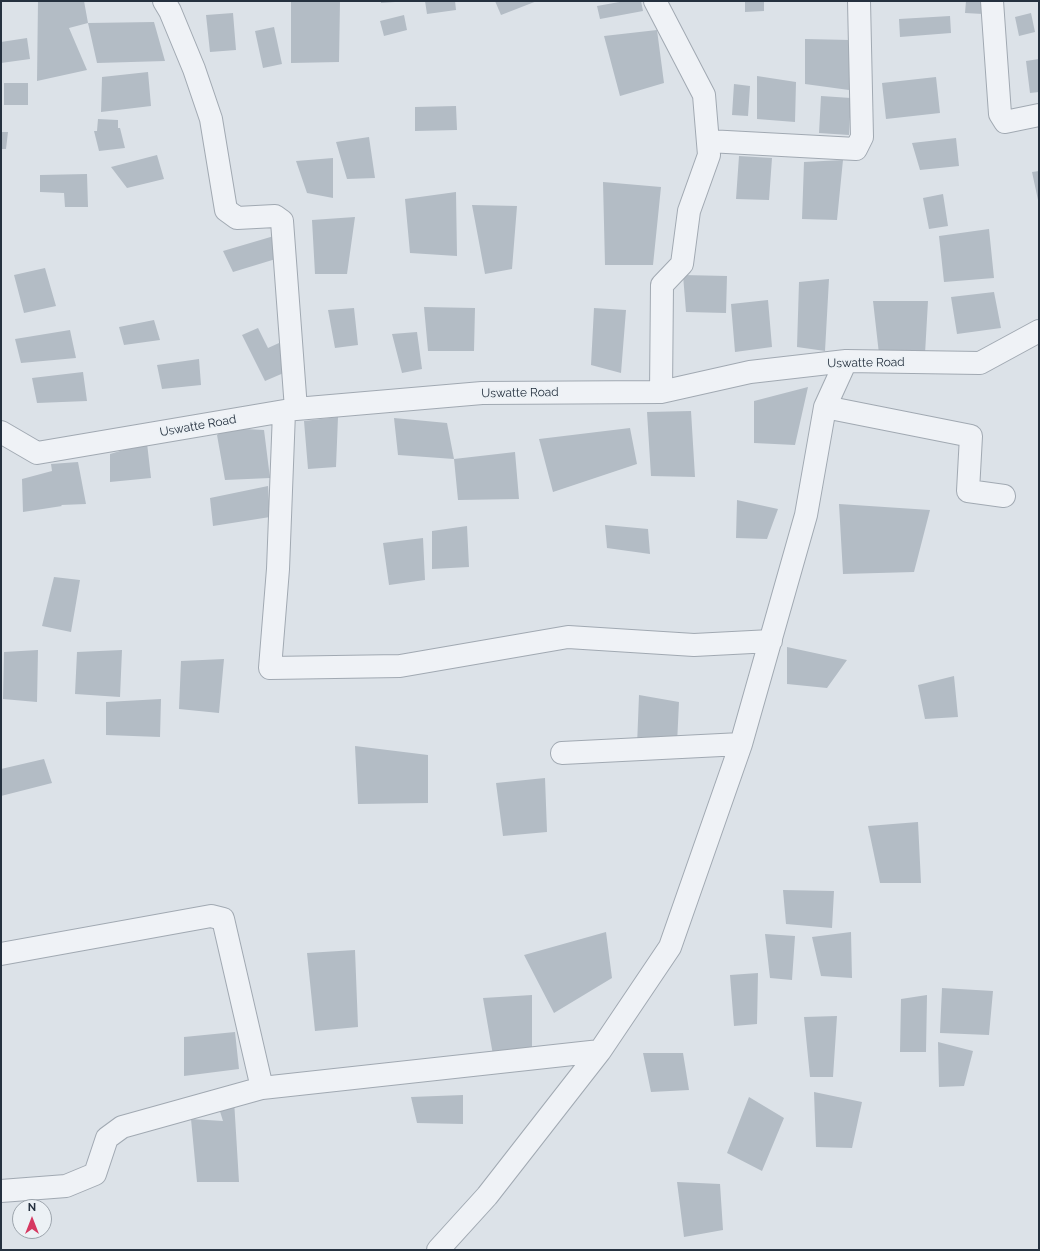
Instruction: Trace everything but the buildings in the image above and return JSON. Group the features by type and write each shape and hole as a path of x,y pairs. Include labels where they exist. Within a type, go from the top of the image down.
{"street":[{"path":"164,1 170,11 194,69 210,119 226,210 237,218 275,216 282,221 290,410 270,668 400,666 568,637 694,645 771,641"},
{"path":"655,1 704,95 709,155 689,211 682,264 662,285 661,392"},
{"path":"708,141 856,149 862,137 859,1"},
{"path":"992,1 1000,114 1005,122 1039,115"},
{"name":"Uswatte Road","path":"1,432 37,453 290,410 482,393 661,392 750,372 846,361 980,363 1039,331"},
{"path":"438,1250 487,1196 600,1051 670,947 741,744 806,515 825,407 846,361"},
{"path":"825,407 971,436 968,490 1004,496"},
{"path":"562,753 741,744"},
{"path":"1,954 210,916 223,919 262,1088"},
{"path":"1,1191 66,1186 95,1174 107,1138 122,1127 262,1088 600,1051"}]}
